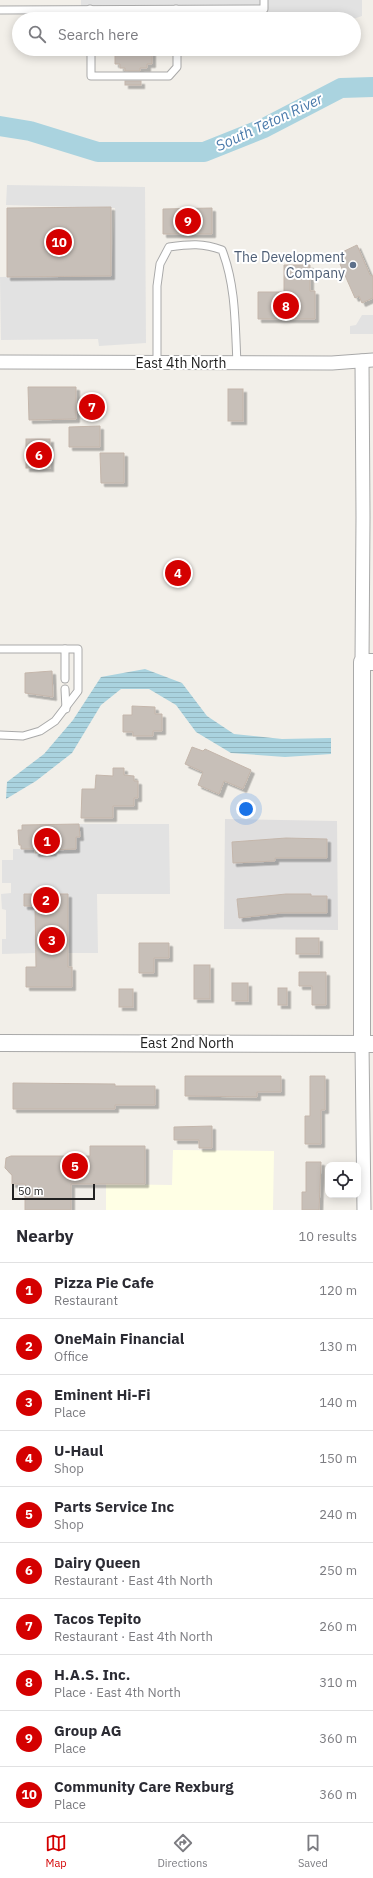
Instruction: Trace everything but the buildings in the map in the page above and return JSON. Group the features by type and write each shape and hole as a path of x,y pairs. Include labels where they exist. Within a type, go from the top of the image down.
{"street":[{"name":"East 4th North","path":"0,362 332,363 367,361"},
{"path":"364,1210 368,1044 364,798 368,517 367,361"},
{"name":"East 2nd North","path":"0,1043 368,1044"}],"lane":[{"path":"0,10 264,9 264,0"},
{"path":"91,56 91,76 169,76 177,67 176,56"},
{"path":"157,362 157,286 160,264 170,247 184,244 206,244 222,250 229,266 232,287 236,363"},
{"path":"0,649 78,649 78,691 66,709 55,721 40,731 23,736 0,735"},
{"path":"65,649 65,679"},
{"path":"65,689 66,709"}],"shaded area":[{"path":"81,0 362,0 361,16 361,12 81,9"},
{"path":"7,185 145,187 146,343 99,346 98,339 1,340 0,277 111,276 115,208 6,205"},
{"path":"362,315 373,315 373,334 350,334 350,326 356,325"},
{"path":"225,819 337,821 338,930 224,929"},
{"path":"79,824 169,824 170,894 97,894 98,953 68,953 68,894 24,894 24,906 35,906 36,953 2,954 2,939 6,939 6,910 2,909 1,894 11,893 11,883 2,883 2,860 13,860 13,849 35,849 35,853 53,852 53,850 76,849 76,837 80,837"},
{"path":"173,1150 274,1151 273,1210 106,1210 106,1184 172,1185"}],"water":[{"path":"145,669 182,683 207,716 234,734 282,739 331,738 331,754 285,757 231,753 196,732 176,705 149,689 121,689 101,705 72,753 36,781 6,799 7,782 44,754 73,720 101,677"}],"waterway":[{"name":"South Teton River","path":"0,126 30,131 98,152 204,152 264,128 341,88 373,87"}],"place":[{"name":"Group AG","path":"188,221"},
{"name":"Community Care Rexburg","path":"59,242"},
{"name":"The Development Company","path":"353,265"},
{"name":"H.A.S. Inc.","path":"286,306"},
{"name":"Tacos Tepito","path":"92,407"},
{"name":"Dairy Queen","path":"39,455"},
{"name":"U-Haul","path":"178,573"},
{"name":"Pizza Pie Cafe","path":"47,841"},
{"name":"OneMain Financial","path":"46,900"},
{"name":"Eminent Hi-Fi","path":"52,940"},
{"name":"Parts Service Inc","path":"75,1166"}]}
